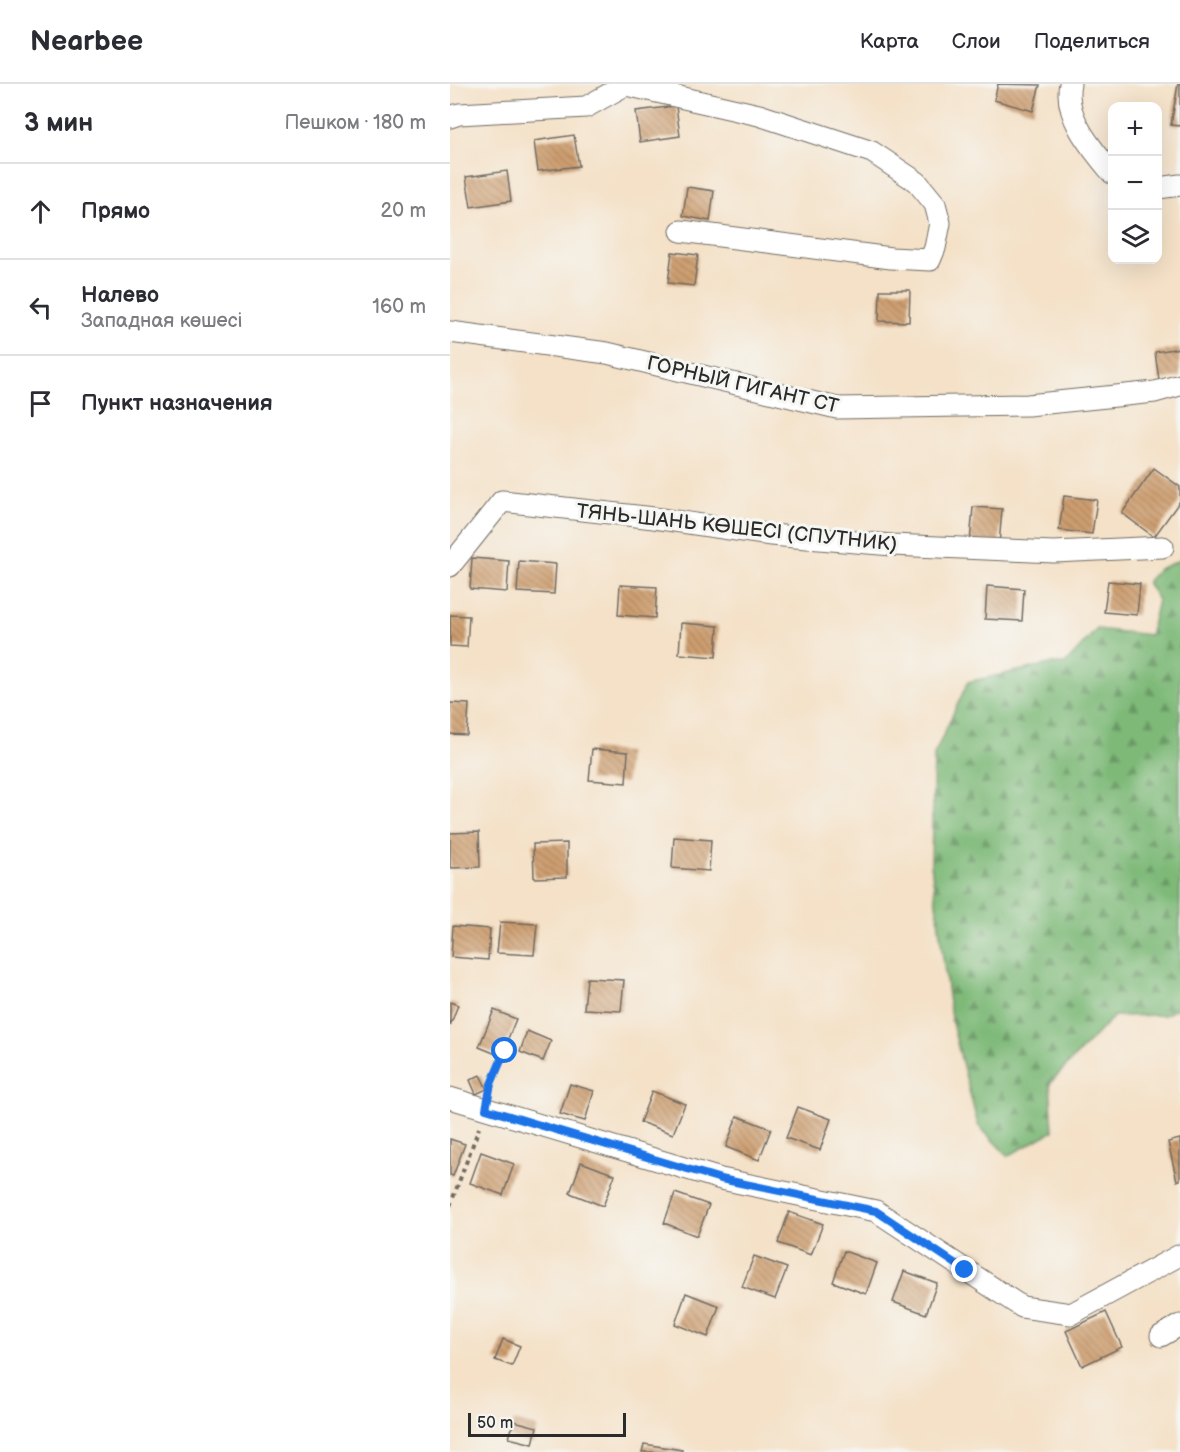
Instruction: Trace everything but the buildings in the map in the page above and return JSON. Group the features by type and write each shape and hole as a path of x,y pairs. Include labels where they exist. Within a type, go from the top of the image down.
{"street":[{"path":"1070,84 1068,97 1077,122 1094,152 1108,167"},
{"path":"450,117 459,114 586,107 627,85 759,115 872,152 917,182 935,204 940,223 936,248 930,260 891,258 681,231"},
{"path":"1162,187 1180,185"},
{"name":"ГОРНЫЙ ГИГАНТ СТ","path":"450,332 607,353 837,408 1028,405 1155,392 1180,385"},
{"name":"ТЯНЬ-ШАНЬ КӨШЕСІ (СПУТНИК)","path":"450,566 502,501 654,518 771,535 892,545 1054,552 1163,548"},
{"path":"450,1098 721,1179 876,1211 1022,1307 1071,1314 1180,1255"},
{"path":"1161,1336 1180,1325"}],"path":[{"path":"450,1206 486,1109 491,1084 505,1051"}],"green space":[{"path":"1180,560 1180,1007 1164,1015 1114,1016 1050,1083 1053,1131 1008,1156 978,1125 951,1019 931,864 934,755 968,682 1050,664 1065,664 1097,629 1150,635 1158,600 1147,582 1159,569"}],"route":[{"path":"505,1051 491,1084 486,1109 721,1179 876,1211 965,1270"}]}
